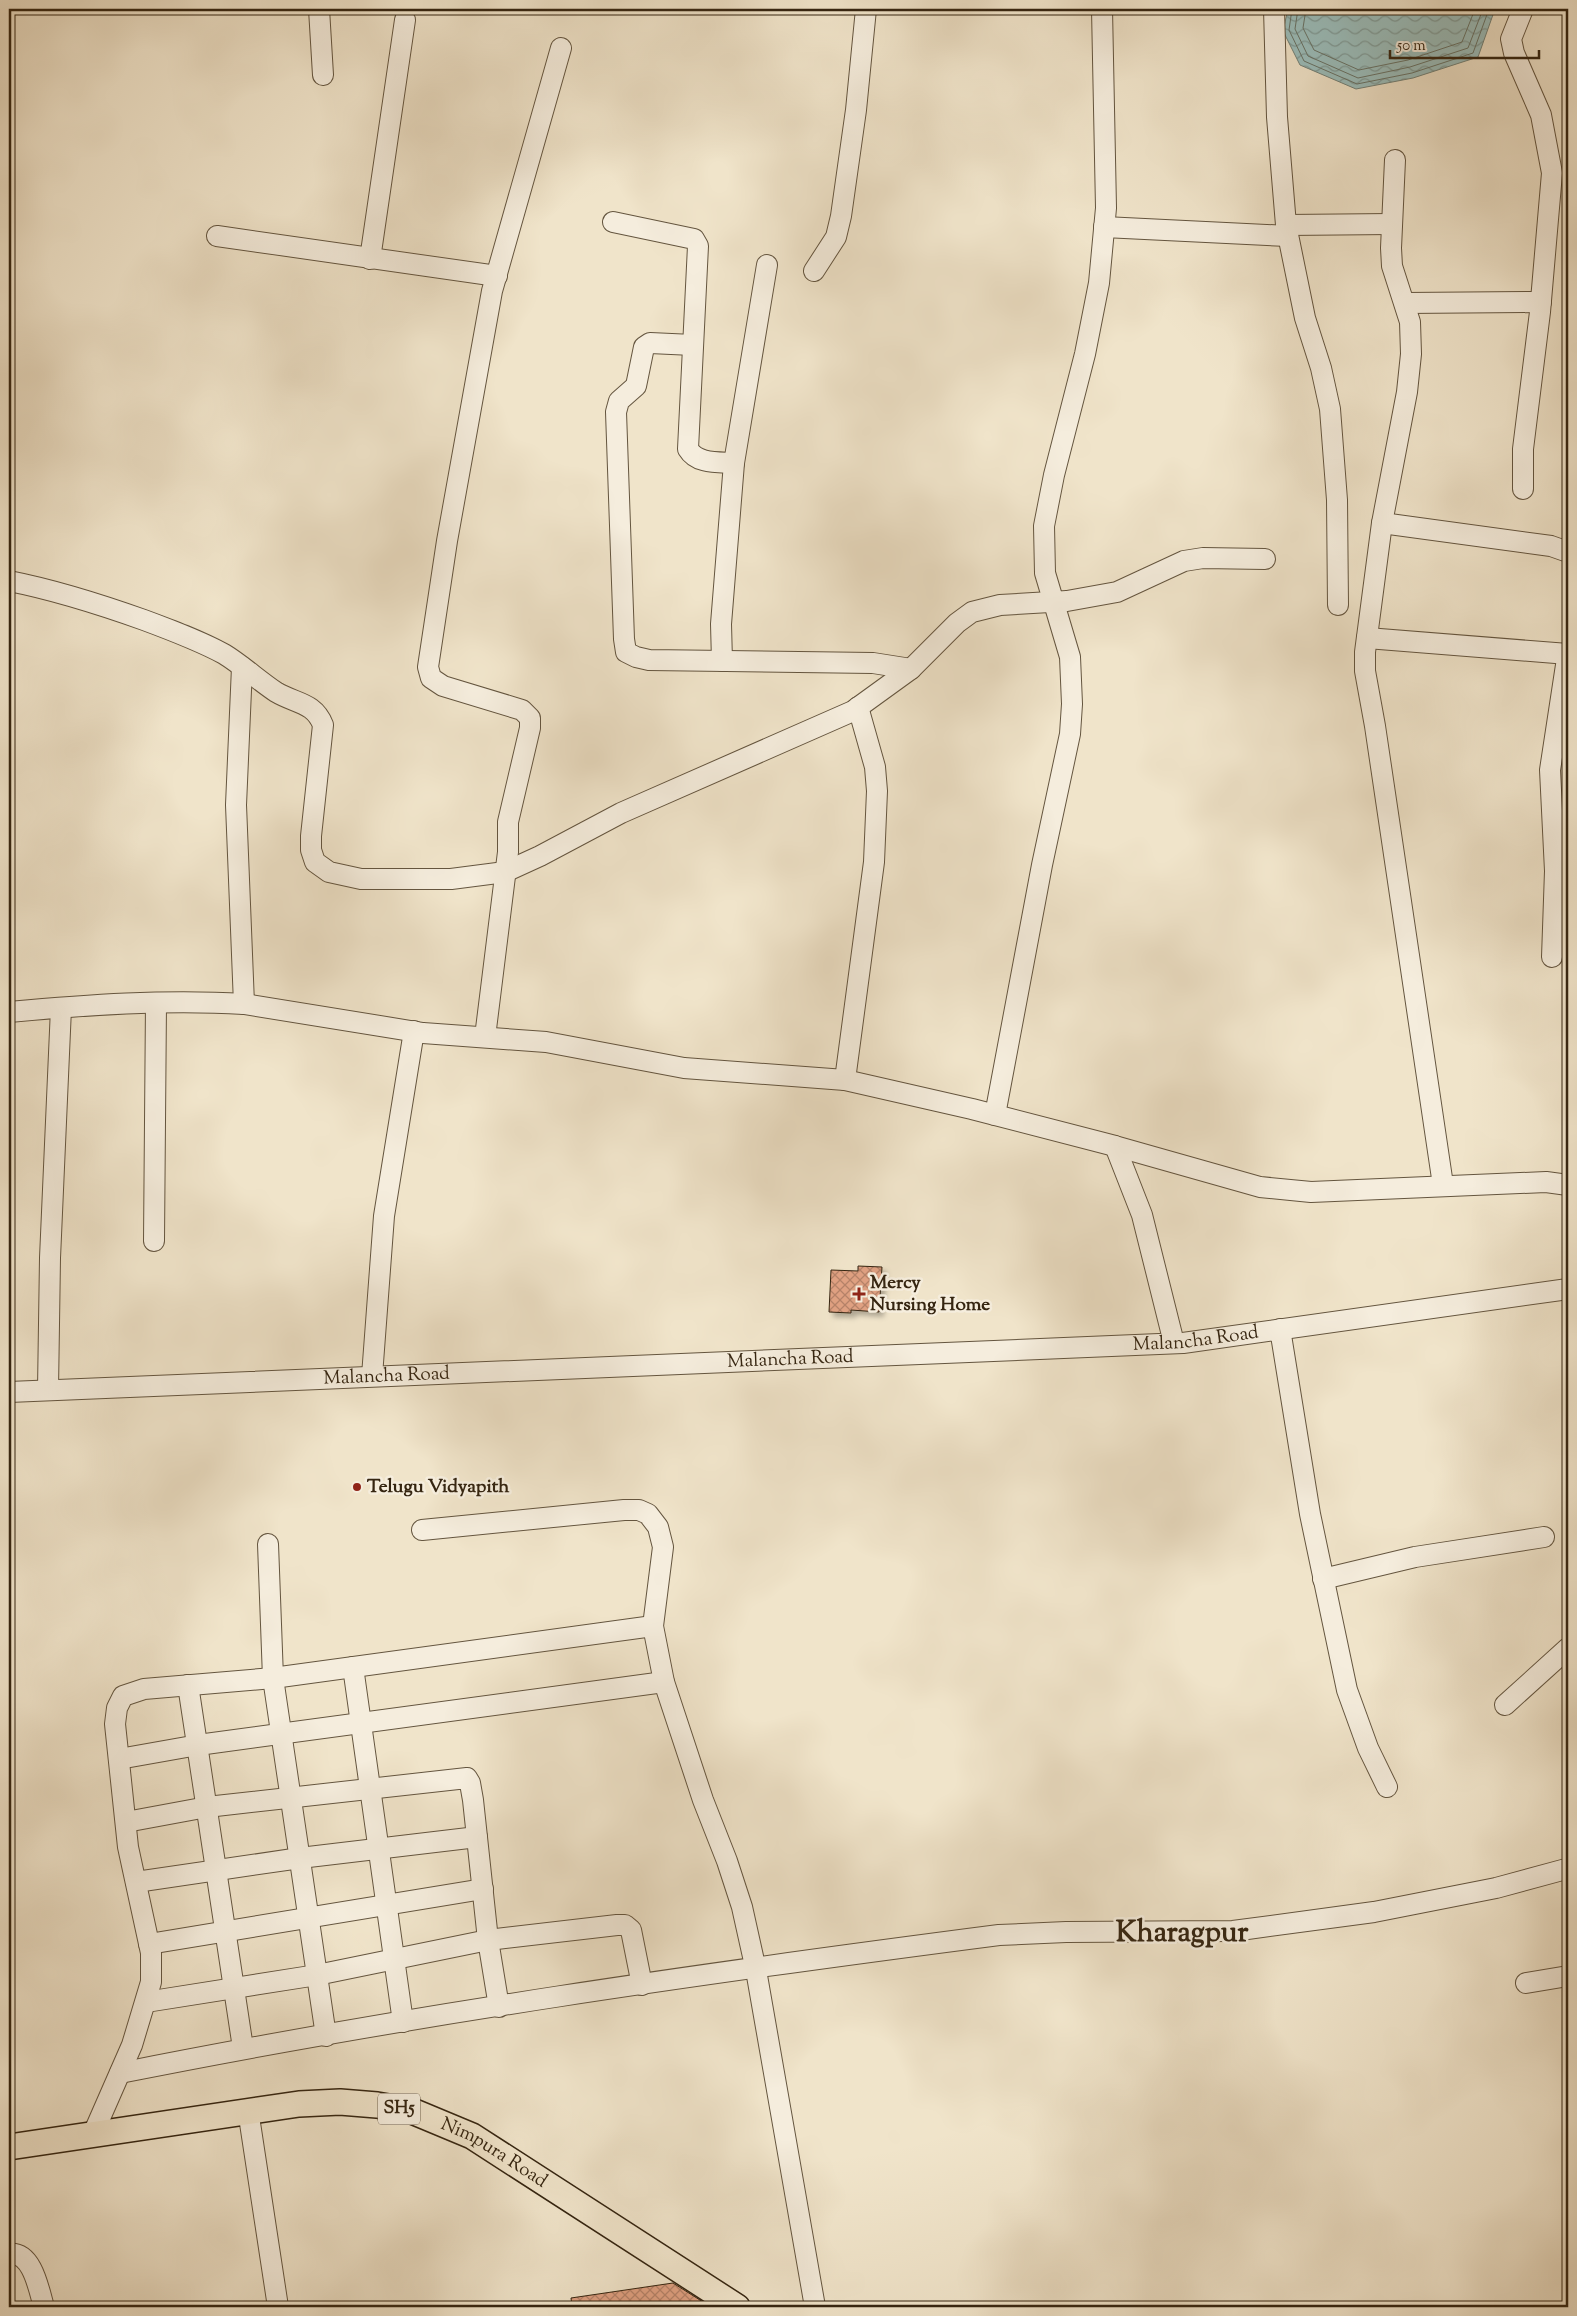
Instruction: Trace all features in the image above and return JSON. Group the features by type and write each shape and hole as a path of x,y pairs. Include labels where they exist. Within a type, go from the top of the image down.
{"main road":[{"name":"Nimpura Road","path":"9,2147 248,2110 299,2104 340,2102 377,2105 412,2111 472,2136 736,2307"}],"street":[{"path":"319,9 323,75"},
{"path":"814,271 836,237 841,216 856,110 866,9"},
{"path":"995,1115 1042,865 1070,734 1072,704 1070,657 1052,602 1044,565 1044,526 1054,475 1085,354 1099,283 1106,208 1102,9"},
{"path":"1274,9 1277,117 1287,231 1305,318 1321,368 1330,409 1337,500 1338,605"},
{"path":"1523,9 1511,40 1514,53 1541,115 1552,173 1541,302 1523,449 1523,489"},
{"path":"370,259 405,20"},
{"path":"484,1038 505,872 508,822 530,728 530,718 522,710 443,686 431,678 428,667 447,541 492,291 561,48"},
{"path":"1395,160 1391,248 1392,266 1410,322 1411,354 1407,392 1382,523 1367,638 1365,671 1375,726 1442,1186"},
{"path":"613,222 694,239 698,246 688,449 693,457 701,460 734,464"},
{"path":"1104,227 1287,231 1392,224"},
{"path":"217,236 497,276"},
{"path":"722,661 721,624 734,464 767,265"},
{"path":"1405,303 1541,302"},
{"path":"693,345 650,343 644,347 636,386 618,402 616,412 626,652 636,658 649,660 873,663 911,669"},
{"path":"1382,523 1551,546 1568,552"},
{"path":"9,581 55,590 101,604 189,636 225,655 291,701 310,707 318,714 323,725 310,836 310,850 315,862 329,872 362,879 451,879 505,872 540,856 621,813 858,707 911,669 957,623 972,612 1000,605 1052,602 1117,592 1184,561 1203,558 1265,559"},
{"path":"1367,638 1568,653 1550,770 1556,871 1552,957"},
{"path":"242,667 236,805 244,1004"},
{"path":"845,1080 874,862 875,767 858,707"},
{"path":"9,1012 156,1003 217,1002 244,1004 414,1031 546,1042 684,1068 845,1080 995,1115 1115,1146 1260,1187 1284,1190 1311,1192 1546,1182 1568,1185"},
{"path":"154,1241 156,1003"},
{"path":"48,1390 51,1240 61,1008"},
{"path":"372,1376 384,1216 414,1031"},
{"path":"1115,1146 1142,1215 1174,1343"},
{"name":"Malancha Road","path":"9,1392 1174,1343 1568,1289"},
{"path":"1280,1329 1310,1514 1347,1690 1368,1748 1387,1787"},
{"path":"422,1530 639,1510 648,1514 658,1527 663,1547 653,1626 664,1682 702,1800 742,1907 756,1970 815,2307"},
{"path":"1324,1579 1415,1557 1544,1537"},
{"path":"268,1544 273,1678 326,2036"},
{"path":"93,2134 120,2073 146,2002 151,1982 149,1944 128,1847 115,1724 117,1708 123,1696 144,1689 273,1678 653,1626"},
{"path":"1505,1705 1568,1648"},
{"path":"353,1667 403,2022"},
{"path":"119,1759 198,1745 664,1682"},
{"path":"188,1685 243,2048"},
{"path":"126,1822 207,1807 467,1778 470,1783 488,1940 499,2007"},
{"path":"136,1882 216,1869 477,1837"},
{"path":"120,2073 243,2048 403,2022 642,1985 999,1935 1066,1932 1233,1932 1383,1910 1496,1888 1566,1869"},
{"path":"149,1944 483,1889"},
{"path":"146,2002 317,1975 488,1940 617,1924 625,1925 633,1936 642,1985"},
{"path":"1526,1983 1568,1976"},
{"path":"248,2110 278,2307"},
{"path":"9,2254 14,2253 24,2259 32,2270 44,2307"}],"water":[{"path":"1288,9 1495,9 1478,57 1413,78 1356,89 1300,65 1283,31"}],"building":[{"path":"858,1266 882,1267 879,1312 851,1310 851,1313 829,1312 831,1270 858,1271"},
{"path":"673,2283 711,2307 572,2307 571,2298"}],"place":[{"name":"Mercy Nursing Home","path":"859,1294"},
{"name":"Telugu Vidyapith","path":"357,1487"}],"district":[{"name":"Kharagpur","path":"1182,1934"}]}
